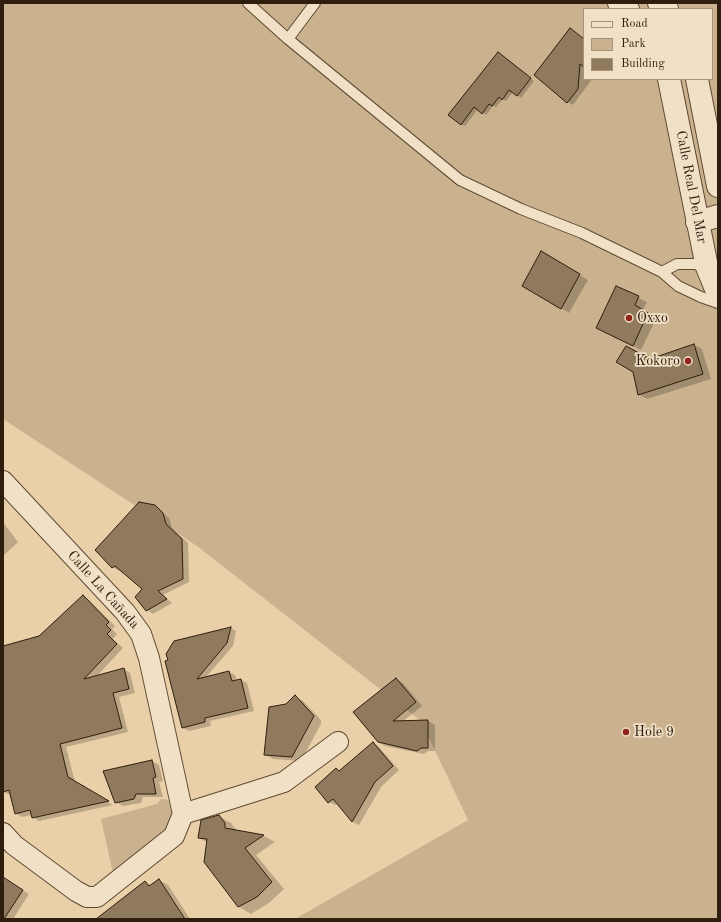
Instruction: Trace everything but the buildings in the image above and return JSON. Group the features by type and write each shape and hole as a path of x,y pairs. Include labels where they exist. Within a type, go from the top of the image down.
{"street":[{"name":"Calle Real Del Mar","path":"669,80 707,267 718,294"},
{"name":"Calle Real Del Mar","path":"697,80 718,186"},
{"path":"697,222 718,216"},
{"name":"Calle La Cañada","path":"3,481 125,612 141,634 149,658 183,814"},
{"path":"3,833 14,845 76,892 87,897 97,897 174,836 183,814 284,782 338,742"}],"lane":[{"path":"248,3 288,39 460,180 521,209 582,233 662,272 678,286 718,303"},
{"path":"288,39 315,3"},
{"path":"662,272 677,264 694,264 707,267"}],"green space":[{"path":"3,3 718,3 718,919 295,919 468,820 421,721 197,546 3,419"},
{"path":"161,799 168,800 173,815 168,832 113,873 101,819 157,804"}],"place":[{"name":"Oxxo","path":"629,318"},
{"name":"Kokoro","path":"688,361"},
{"name":"Hole 9","path":"626,732"}]}
